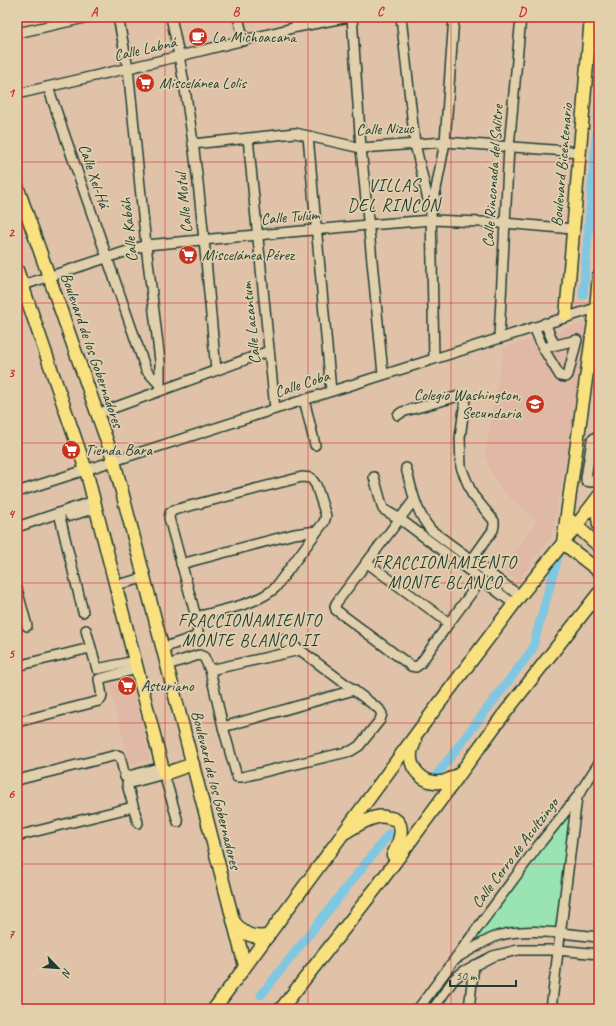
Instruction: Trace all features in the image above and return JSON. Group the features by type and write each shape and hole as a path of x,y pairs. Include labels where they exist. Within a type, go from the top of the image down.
{"main road":[{"name":"Boulevard Bicentenario","path":"566,316 591,17"},
{"name":"Boulevard de los Gobernadores","path":"17,186 114,461 245,966"},
{"path":"17,270 20,286 86,470 163,770 193,764"},
{"path":"214,1009 420,729 517,600 563,543 571,522 598,307 599,276"},
{"path":"571,522 599,496"},
{"path":"599,506 597,511 599,525"},
{"path":"571,522 599,546"},
{"path":"563,543 599,571"},
{"path":"281,1009 376,888 501,718 599,593"},
{"path":"420,729 411,752 412,762 416,771 422,778 433,783 442,782 460,774"},
{"path":"342,834 365,821 379,816 393,819 399,824 401,833 400,842 376,888"},
{"path":"233,922 240,929 252,936 268,936"}],"street":[{"path":"17,33 89,17"},
{"name":"Calle Kabáh","path":"118,17 128,68 146,245 160,361 160,387"},
{"name":"Calle Motul","path":"171,17 180,56 193,144 204,240 216,370"},
{"path":"238,17 244,41"},
{"path":"295,17 297,27"},
{"path":"351,17 361,148 383,374"},
{"name":"Calle Labná","path":"17,94 244,41 297,27 351,17"},
{"path":"401,17 415,144 432,217"},
{"path":"434,358 432,217 445,142 454,17"},
{"name":"Calle Rinconada del Salitre","path":"499,338 509,147 521,17"},
{"name":"Calle Xel-Há","path":"48,86 106,258 146,370 160,387"},
{"name":"Calle Nizuc","path":"193,144 295,133 361,148 445,142 580,152"},
{"path":"308,136 331,391"},
{"name":"Calle Lacantum","path":"248,138 274,408"},
{"name":"Calle Tulúm","path":"20,286 146,245 368,225 432,217 573,229"},
{"name":"Calle Coba","path":"17,492 274,408 598,307"},
{"path":"545,323 554,344"},
{"path":"534,326 543,348 560,376 566,377 570,368 577,340 554,344 543,348"},
{"path":"97,414 160,387 216,370 269,351"},
{"path":"398,415 402,412 459,396 463,397 465,401 460,438 462,467 472,494 494,521 493,530 466,568"},
{"path":"304,399 315,445"},
{"path":"599,437 597,436 592,440 586,481 592,482 599,473"},
{"path":"406,468 414,500 425,523 431,530 471,559 517,600"},
{"path":"162,648 195,637 198,632 196,617 170,518 170,513 174,510 302,477 312,478 326,516 324,522 275,588 267,595 257,600 196,617"},
{"path":"374,477 383,509 400,519 482,580 517,600"},
{"path":"414,500 337,602 335,606 336,610 411,666 416,667 420,664 482,580"},
{"path":"17,527 95,505"},
{"path":"60,516 82,612"},
{"path":"182,564 294,534 317,530"},
{"path":"366,562 449,623"},
{"path":"116,585 144,578"},
{"path":"17,589 20,610 27,626"},
{"path":"86,630 97,670 136,665"},
{"path":"167,665 199,655 204,657 210,670 223,727 237,777 351,751 359,746 380,720 382,714 379,709 300,650 282,639"},
{"path":"17,666 90,648"},
{"path":"210,670 300,650"},
{"path":"17,722 99,700 102,696 99,679 136,665"},
{"path":"223,727 354,690"},
{"path":"17,780 117,755 120,756 138,823"},
{"name":"Calle Cerro de Acultzingo","path":"418,1009 538,846 577,797 599,763"},
{"path":"126,781 163,770 178,822"},
{"path":"551,1009 577,797"},
{"path":"17,836 133,807"},
{"path":"454,960 497,937 518,932 599,937"},
{"path":"433,1009 454,979 474,965 494,956 518,950 558,950 599,954"},
{"path":"469,1009 474,965"}],"shaded area":[{"name":"Colegio Washington, Secundaria","path":"583,323 589,330 552,535 518,581 501,569 537,521 502,490 493,476 485,453 504,348"},
{"path":"130,679 150,760 130,764 109,684"}],"green space":[{"path":"577,797 560,933 497,937 453,960"}],"waterway":[{"path":"583,295 599,104"},
{"path":"429,785 532,650 559,553"},
{"path":"261,995 389,834"}],"place":[{"name":"La Michoacana","path":"198,37"},
{"name":"Miscelánea Lolis","path":"145,83"},
{"name":"Miscelánea Pérez","path":"188,255"},
{"name":"Colegio Washington, Secundaria","path":"535,404"},
{"name":"Tienda Bara","path":"71,450"},
{"name":"Asturiano","path":"127,686"}],"district":[{"name":"VILLAS DEL RINCÓN","path":"394,195"},
{"name":"FRACCIONAMIENTO MONTE BLANCO","path":"445,572"},
{"name":"FRACCIONAMIENTO MONTE BLANCO II","path":"250,630"}]}
